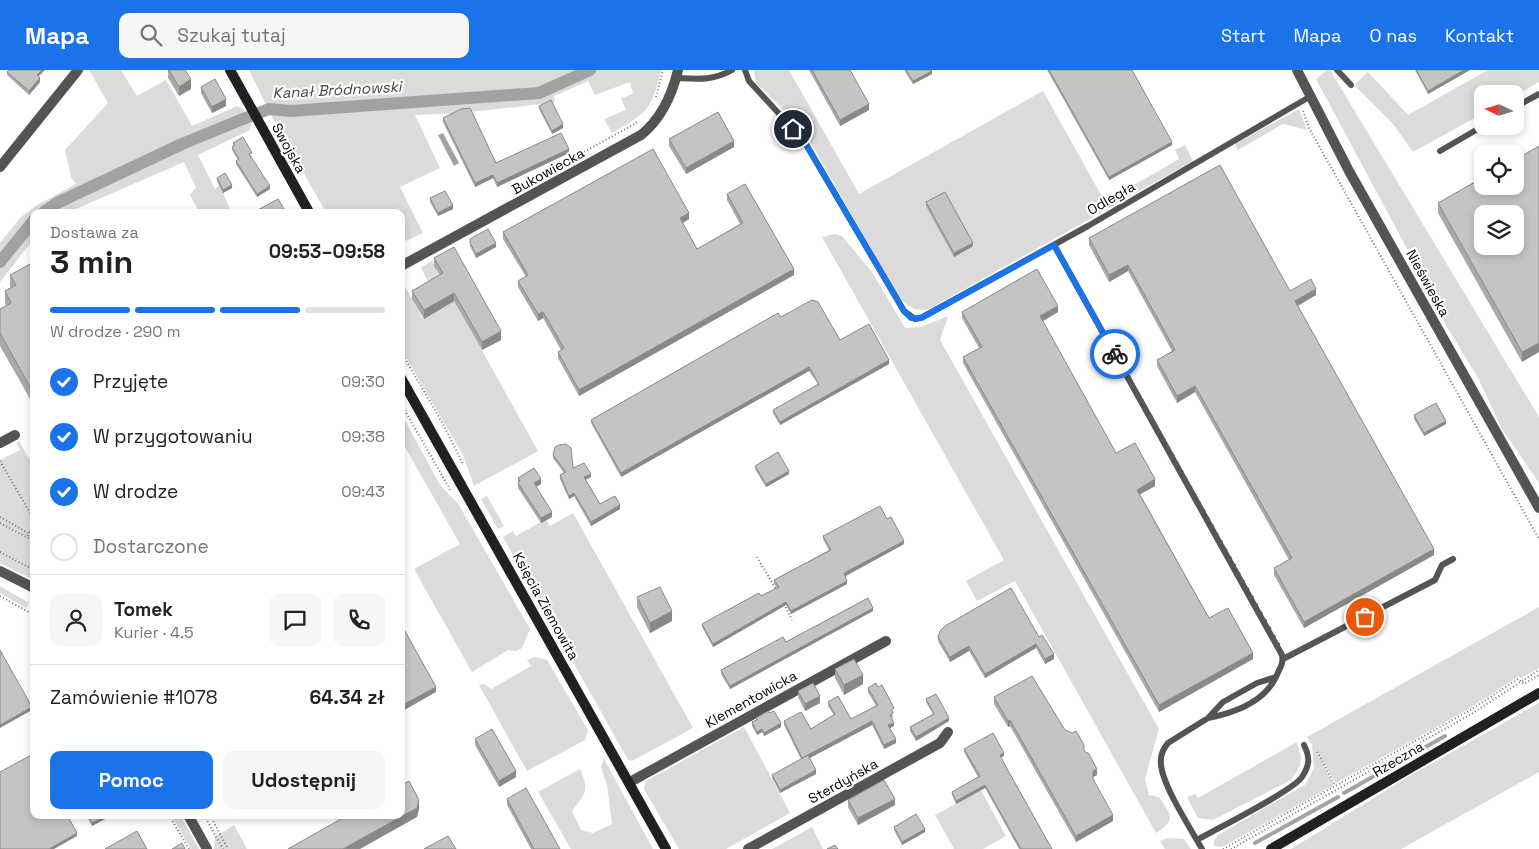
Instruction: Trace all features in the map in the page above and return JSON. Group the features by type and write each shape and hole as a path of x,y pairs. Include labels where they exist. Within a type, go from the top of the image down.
{"street":[{"path":"0,167 78,70"},
{"name":"Swojska","path":"230,70 307,209"},
{"name":"Nieświeska","path":"1297,70 1349,171 1539,508"},
{"name":"Bukowiecka","path":"405,264 641,135 658,119 668,102 677,74"},
{"name":"Księcia Ziemowita","path":"405,385 666,849"},
{"path":"0,443 15,435"},
{"path":"0,571 30,586"},
{"name":"Klementowicka","path":"630,782 886,641"},
{"name":"Rzeczna","path":"1271,849 1539,693"},
{"name":"Sterdyńska","path":"748,849 940,743 948,732"},
{"path":"190,819 206,849"}],"lane":[{"path":"677,74 702,80 719,77 732,70"},
{"name":"Odległa","path":"746,70 749,81 804,141 904,311 911,318 921,318 1054,245 1311,96"},
{"path":"1337,70 1351,85"},
{"path":"1524,103 1539,94"},
{"path":"1440,151 1474,131"},
{"path":"1054,245 1272,634 1283,659"},
{"path":"1208,718 1229,714 1261,697 1274,684 1283,659 1435,580 1442,565 1453,559"},
{"path":"1202,849 1162,774 1161,756 1168,742 1208,718 1223,702 1257,683 1276,676"},
{"path":"1197,840 1297,783 1309,764 1309,756 1304,745"}],"path":[{"path":"654,103 663,70"},
{"path":"1300,103 1309,128 1539,539"},
{"path":"520,188 642,120"},
{"path":"0,461 30,513"},
{"path":"0,517 29,534 27,537"},
{"path":"0,523 30,539"},
{"path":"0,552 30,568"},
{"path":"757,557 779,594"},
{"path":"0,596 30,613"},
{"path":"783,603 792,620"},
{"path":"1231,849 1473,713 1539,670"},
{"path":"1223,849 1472,709 1518,679 1524,684 1539,675"},
{"path":"1304,745 1314,746 1336,785"},
{"path":"171,819 189,849"},
{"path":"206,819 222,849"},
{"path":"212,819 228,849"}],"shaded area":[{"path":"89,70 121,70 137,96 166,80 192,126 237,106 243,109 252,126 249,128 250,130 198,155 215,189 220,185 230,209 197,209 190,195 196,187 184,162 76,209 32,209 76,184 71,177 65,150 108,103"},
{"path":"249,70 661,70 651,102 646,109 641,115 612,133 604,119 626,110 621,98 633,94 630,82 595,95 588,81 554,96 555,102 551,103 461,113 415,115 440,168 400,187 423,233 405,241 405,209 324,209 276,125"},
{"path":"754,70 789,70 859,194 1043,91 1105,202 1179,159 1175,150 1185,145 1193,161 929,309 916,309 909,306 898,296 803,129 756,83"},
{"path":"1327,70 1330,70 1539,417 1539,483 1502,429 1478,378 1444,322 1442,308 1420,273 1316,79"},
{"path":"1488,70 1539,70 1539,82 1524,91 1524,85 1474,85 1474,118 1413,152 1393,124 1354,85 1368,72 1408,115"},
{"path":"1299,109 1307,130 1283,124 1238,150 1235,144"},
{"path":"443,133 459,163 454,166 438,135"},
{"path":"30,210 30,244 0,282 0,243 21,217"},
{"path":"835,234 842,236 872,272 905,328 921,327 948,316 940,340 1159,729 1145,779 1149,795 1159,797 1170,816 1167,824 1156,833 1015,581 977,601 966,581 1004,560 822,237"},
{"path":"432,261 538,451 474,486 463,455 405,356 405,286 423,319 431,289 421,267"},
{"path":"405,420 440,485 459,505 530,629 522,648 516,651 508,650 472,672 414,569 460,544 405,447"},
{"path":"19,441 30,461 30,578 0,563 0,460 20,450 16,443"},
{"path":"487,496 504,526 498,529 481,499"},
{"path":"573,513 693,728 632,761 628,760 503,537 513,531 516,536 546,519 550,526"},
{"path":"0,586 29,603 26,608 0,593"},
{"path":"1539,607 1539,668 1521,678 1519,676 1467,710 1336,783 1307,737"},
{"path":"535,657 547,660 588,730 585,740 527,771 479,685 484,684 491,689 531,666 527,660"},
{"path":"1539,703 1539,772 1401,849 1291,849 1406,778"},
{"path":"744,727 790,813 726,849 679,849 644,789 646,781"},
{"path":"1297,742 1301,758 1300,766 1291,780 1213,820 1198,818 1187,797 1195,794 1198,798"},
{"path":"1312,746 1334,785 1222,847 1214,846 1214,841 1218,835 1306,784 1314,768"},
{"path":"604,759 653,849 571,849 538,792 580,769 585,782 585,792 572,811 581,830 593,833 612,824 607,785 601,767"},
{"path":"981,790 1006,836 983,849 954,849 935,815"},
{"path":"173,819 182,819 199,849 191,849"},
{"path":"234,825 247,849 214,849 215,837"},
{"path":"812,827 823,849 772,849"},
{"path":"1168,838 1184,839 1191,849 1165,849 1160,841"}],"building":[{"path":"9,70 42,70 37,75 40,78 29,91 7,72"},
{"path":"169,70 185,70 191,79 179,87"},
{"path":"812,70 850,70 869,104 840,120"},
{"path":"906,70 931,70 932,71 913,81"},
{"path":"1049,70 1132,70 1172,142 1109,177"},
{"path":"1416,70 1464,70 1428,91"},
{"path":"215,79 226,99 212,107 201,87"},
{"path":"551,100 563,124 552,131 539,106"},
{"path":"470,108 496,163 561,133 569,149 497,183 493,175 475,183 443,118 461,109"},
{"path":"718,112 734,141 686,168 669,139"},
{"path":"243,137 252,153 249,154 270,186 257,194 236,161 239,159 232,147 235,145 233,143"},
{"path":"1539,146 1539,343 1522,352 1438,203 1474,183 1474,195 1524,195 1524,155"},
{"path":"653,149 689,213 680,218 697,249 743,223 727,194 745,184 794,269 579,390 558,352 564,348 543,312 538,314 518,281 528,275 503,232"},
{"path":"1220,165 1290,291 1311,279 1316,289 1295,301 1434,549 1304,622 1274,568 1292,558 1195,386 1177,396 1157,360 1175,350 1128,265 1109,275 1089,238"},
{"path":"225,173 232,185 223,190 217,178"},
{"path":"445,191 453,205 438,213 430,198"},
{"path":"945,192 973,243 954,253 926,202"},
{"path":"278,199 284,209 260,209"},
{"path":"488,229 496,243 476,254 470,239"},
{"path":"454,247 501,331 482,342 454,293 424,310 412,291 443,273 434,258"},
{"path":"30,264 30,387 0,333 0,309 11,303 5,291 16,285 10,275"},
{"path":"1037,269 1058,306 1040,316 1116,453 1135,443 1155,479 1137,490 1209,618 1228,608 1253,653 1159,705 963,357 982,347 962,312"},
{"path":"812,300 818,302 840,340 869,324 889,360 780,422 773,410 819,384 809,367 621,473 591,420 778,313 781,317"},
{"path":"1436,403 1446,421 1424,433 1414,415"},
{"path":"566,444 571,448 573,468 584,463 591,474 584,477 600,504 615,496 620,505 591,522 574,493 569,496 560,475 566,472 553,455 555,447"},
{"path":"778,452 789,471 766,484 755,466"},
{"path":"534,468 541,479 534,483 552,512 541,518 518,483 520,481 518,478"},
{"path":"880,506 887,519 891,517 904,541 844,573 847,581 791,611 786,602 713,644 702,624 759,593 761,596 779,587 774,580 831,550 823,536"},
{"path":"660,587 672,611 650,623 637,597"},
{"path":"1011,588 1039,637 1042,635 1054,654 1045,659 1036,644 985,674 969,646 950,657 938,637 940,631 945,626"},
{"path":"868,598 873,608 730,686 721,670 783,637 786,642"},
{"path":"405,631 436,687 405,704"},
{"path":"0,650 30,703 30,708 0,725"},
{"path":"854,659 863,675 844,685 835,669"},
{"path":"1032,676 1065,730 1072,733 1076,731 1084,745 1084,751 1089,754 1097,769 1093,771 1093,779 1113,815 1076,836 1010,720 1008,721 994,697"},
{"path":"813,683 820,696 805,704 798,691"},
{"path":"876,683 878,687 882,685 894,708 891,710 893,713 890,715 894,723 888,725 896,739 884,745 872,721 802,758 784,721 801,712 811,729 835,714 828,702 838,696 851,719 878,705 868,688"},
{"path":"936,694 949,718 916,737 910,727 934,714 926,699"},
{"path":"768,711 769,713 774,711 781,723 764,733 762,729 757,732 752,722"},
{"path":"492,729 516,771 499,781 475,739"},
{"path":"993,733 1004,753 1000,755 1006,767 1052,849 1021,849 985,785 956,801 952,792 980,776 964,749"},
{"path":"808,755 816,770 780,790 772,775"},
{"path":"30,756 30,819 69,819 77,833 49,849 0,849 0,772"},
{"path":"884,780 895,799 858,818 848,800"},
{"path":"409,781 419,800 417,808 405,815 405,783"},
{"path":"526,788 560,849 534,849 507,799"},
{"path":"916,814 925,829 902,842 894,827"},
{"path":"90,819 100,819 92,823"},
{"path":"341,819 397,819 343,849 288,849"},
{"path":"137,831 147,849 105,849"},
{"path":"448,836 456,849 424,849"},
{"path":"182,843 185,849 172,849"},
{"path":"835,845 838,849 827,849"}],"waterway":[{"name":"Kanał Bródnowski","path":"48,209 57,203 182,144 269,109 291,111 539,93 590,70"},
{"name":"Kanał Bródnowski","path":"0,262 30,225"},
{"path":"1344,793 1445,736"},
{"path":"1255,843 1338,797"}],"way so far":[{"path":"1115,354 1279,647 1283,659 1295,655 1365,617"}],"route":[{"path":"793,129 804,141 904,311 911,318 921,318 1054,245 1115,354"}]}
